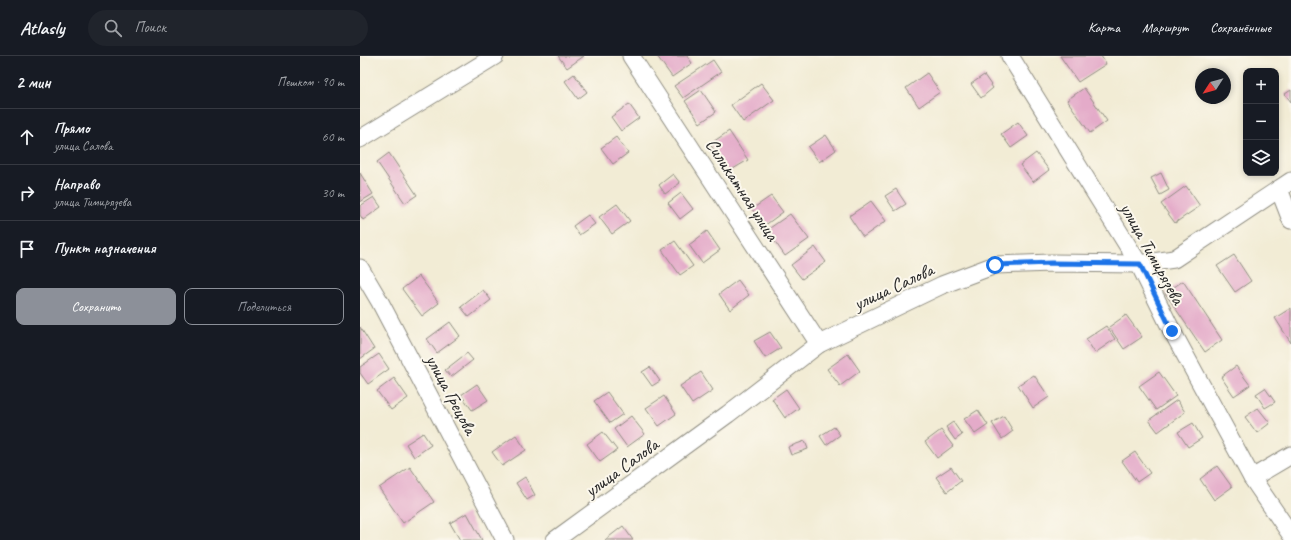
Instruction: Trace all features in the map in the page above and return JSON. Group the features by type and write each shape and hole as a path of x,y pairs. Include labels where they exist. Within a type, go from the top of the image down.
{"street":[{"path":"360,139 495,56"},
{"name":"Силикатная улица","path":"631,56 819,344"},
{"name":"улица Тимирязева","path":"1010,56 1140,264 1172,331 1252,478 1291,535"},
{"path":"1285,185 1291,220"},
{"name":"улица Салова","path":"554,540 728,414 819,344 942,286 995,265 1051,263 1140,264 1174,259 1285,185"},
{"name":"улица Грецова","path":"360,268 380,302 505,540"},
{"path":"1252,478 1291,455"}],"building":[{"path":"558,56 584,56 567,68"},
{"path":"657,56 687,56 692,63 672,77"},
{"path":"1060,56 1101,56 1106,64 1078,82"},
{"path":"713,60 721,72 683,98 674,86"},
{"path":"927,73 940,92 919,107 906,88"},
{"path":"574,74 587,92 578,99 565,81"},
{"path":"984,75 993,88 981,98 971,84"},
{"path":"761,83 774,100 743,122 731,105"},
{"path":"1084,88 1107,121 1090,133 1067,100"},
{"path":"701,90 716,112 700,123 685,101"},
{"path":"1291,90 1291,102 1285,94"},
{"path":"629,104 639,118 621,131 611,117"},
{"path":"1018,122 1028,136 1011,148 1001,134"},
{"path":"729,131 748,160 728,172 710,144"},
{"path":"826,135 836,150 819,162 808,147"},
{"path":"616,137 628,153 613,164 601,148"},
{"path":"389,153 417,195 405,203 377,162"},
{"path":"1036,153 1049,170 1033,182 1020,165"},
{"path":"360,173 373,194 360,202"},
{"path":"1161,173 1169,190 1160,195 1151,178"},
{"path":"673,174 680,183 665,194 659,185"},
{"path":"1186,186 1200,206 1175,223 1161,204"},
{"path":"896,189 906,204 895,211 885,196"},
{"path":"681,193 693,209 680,219 668,203"},
{"path":"771,196 783,212 764,226 752,209"},
{"path":"374,197 381,207 363,220 360,215 360,206"},
{"path":"871,201 886,221 863,237 849,216"},
{"path":"617,204 630,221 612,234 599,217"},
{"path":"790,214 809,239 785,256 767,230"},
{"path":"588,215 595,224 579,235 573,226"},
{"path":"707,231 720,250 702,263 689,245"},
{"path":"675,241 693,266 680,275 662,250"},
{"path":"815,247 826,262 802,279 791,265"},
{"path":"1234,255 1251,281 1235,292 1217,266"},
{"path":"419,276 439,303 422,316 402,289"},
{"path":"738,280 749,295 730,310 719,294"},
{"path":"1183,281 1222,340 1205,352 1165,293"},
{"path":"483,290 491,300 469,317 461,307"},
{"path":"1291,308 1291,343 1275,318"},
{"path":"1126,315 1142,337 1124,349 1109,327"},
{"path":"450,322 460,336 437,353 427,339"},
{"path":"1106,326 1115,339 1095,353 1086,339"},
{"path":"360,327 374,349 360,359"},
{"path":"770,332 781,348 765,358 754,341"},
{"path":"467,353 473,360 451,377 445,370"},
{"path":"379,354 389,369 368,384 360,373 360,367"},
{"path":"848,354 860,371 840,386 827,369"},
{"path":"1236,366 1250,385 1234,396 1221,377"},
{"path":"650,367 660,381 652,386 642,372"},
{"path":"701,372 713,390 692,404 680,386"},
{"path":"1159,372 1176,396 1156,410 1139,386"},
{"path":"1034,375 1049,397 1033,408 1018,385"},
{"path":"394,378 408,398 391,410 377,391"},
{"path":"477,384 488,400 472,410 461,395"},
{"path":"1265,388 1275,402 1265,408 1256,394"},
{"path":"786,389 799,408 785,418 772,399"},
{"path":"607,392 623,414 610,423 594,401"},
{"path":"664,396 676,414 659,426 646,408"},
{"path":"1177,400 1185,412 1158,432 1149,420"},
{"path":"1258,408 1270,423 1257,433 1245,417"},
{"path":"978,410 988,425 975,434 964,419"},
{"path":"631,416 645,434 627,447 614,429"},
{"path":"1004,416 1013,431 1002,439 992,423"},
{"path":"953,422 962,435 955,440 946,427"},
{"path":"1193,423 1202,438 1188,447 1178,432"},
{"path":"834,427 840,435 826,445 820,436"},
{"path":"941,430 953,446 937,458 925,442"},
{"path":"603,432 617,450 600,462 587,444"},
{"path":"423,433 431,445 414,457 406,444"},
{"path":"516,435 526,450 502,466 492,452"},
{"path":"805,441 808,449 791,455 788,447"},
{"path":"1135,452 1150,473 1137,482 1122,461"},
{"path":"1217,466 1232,487 1214,500 1200,479"},
{"path":"410,467 434,502 403,523 379,488"},
{"path":"951,467 961,481 947,492 936,477"},
{"path":"525,477 535,495 527,500 516,483"},
{"path":"467,513 482,540 460,540 450,523"},
{"path":"623,526 633,540 605,540"}],"route":[{"path":"995,265 1051,263 1140,264 1172,331"}]}
